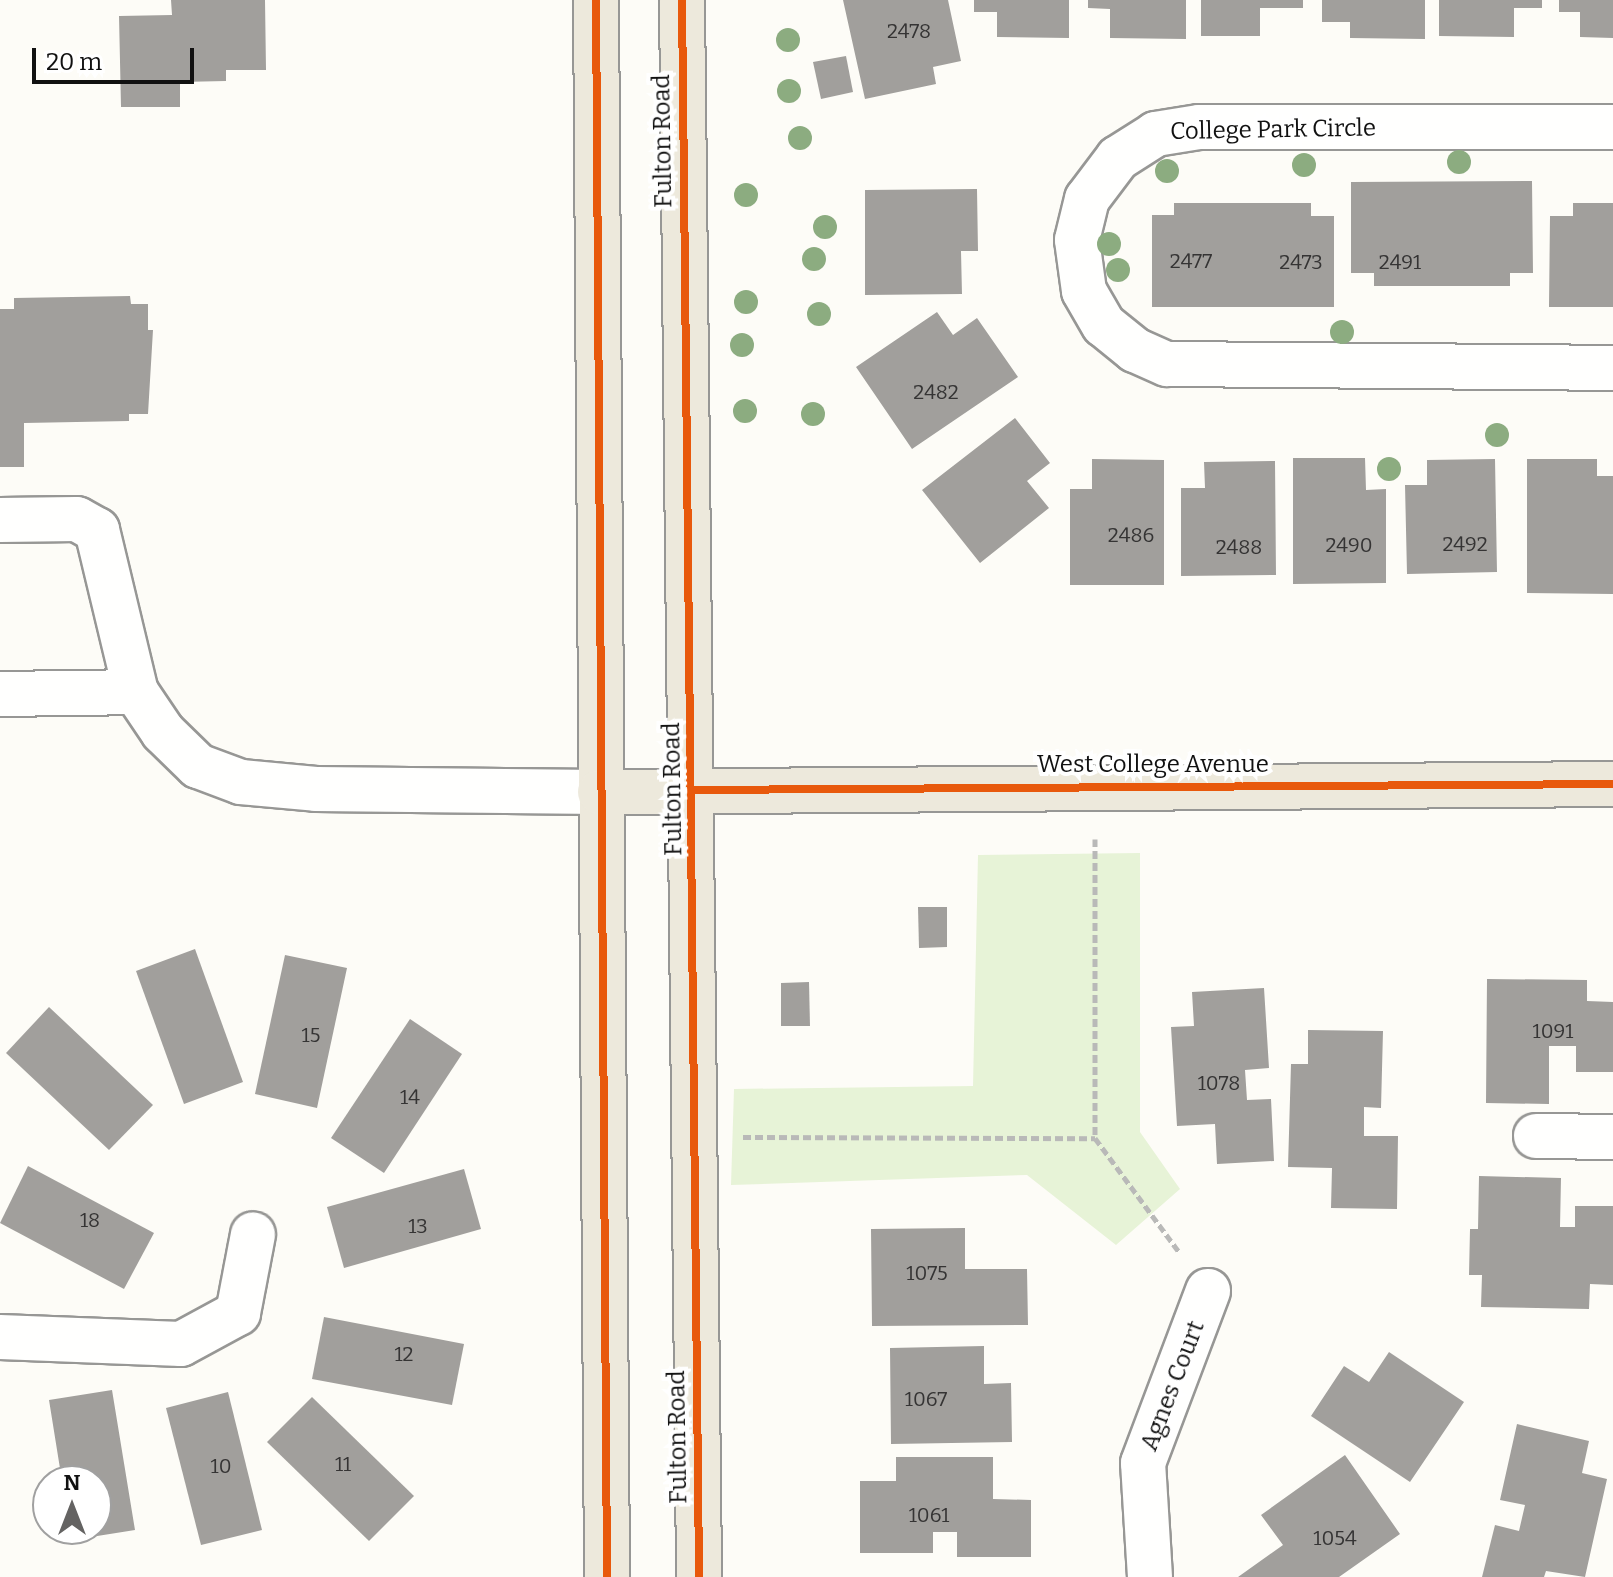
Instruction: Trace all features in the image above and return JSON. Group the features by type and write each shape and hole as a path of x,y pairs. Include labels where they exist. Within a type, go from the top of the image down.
{"main road":[{"path":"596,0 607,1577"},
{"name":"Fulton Road","path":"682,0 693,790 699,1577"},
{"name":"West College Avenue","path":"600,792 1095,785 1613,784"}],"street":[{"name":"College Park Circle","path":"1613,127 1199,127 1156,134 1118,158 1087,199 1077,240 1084,291 1104,325 1135,350 1167,364 1613,368"},
{"path":"0,520 77,519 97,530 136,692 163,732 198,766 241,782 316,789 600,792"},
{"path":"0,694 136,692"},
{"path":"1536,1136 1613,1137"},
{"path":"0,1337 181,1344 238,1313 253,1234"},
{"name":"Agnes Court","path":"1150,1577 1143,1463 1208,1291"}],"path":[{"path":"1095,785 1095,1138 1208,1291"},
{"path":"695,1136 1095,1138"}],"green space":[{"path":"1140,853 1140,1132 1180,1189 1116,1245 1027,1175 731,1185 734,1089 973,1086 978,855"}],"building":[{"path":"171,0 265,0 266,70 226,70 226,81 180,82 180,107 121,107 119,16 172,15"},
{"path":"843,0 948,0 961,61 933,67 936,84 865,99"},
{"path":"974,0 1069,0 1069,38 997,37 997,12 974,12"},
{"path":"1088,0 1186,0 1186,39 1110,38 1110,9 1088,8"},
{"path":"1201,0 1303,0 1303,8 1260,8 1260,36 1201,36"},
{"path":"1322,0 1425,0 1425,39 1350,38 1350,22 1322,22"},
{"path":"1439,0 1542,0 1542,8 1514,8 1514,37 1439,36"},
{"path":"1559,0 1613,0 1613,38 1580,37 1580,12 1559,12"},
{"path":"846,56 853,92 821,99 813,62"},
{"path":"1532,181 1533,273 1510,273 1510,286 1374,286 1374,273 1351,273 1351,182"},
{"path":"977,189 978,251 961,251 962,294 865,295 865,190"},
{"path":"1174,203 1311,203 1311,216 1334,216 1334,307 1152,307 1152,215 1174,215"},
{"path":"1573,203 1613,203 1613,307 1549,307 1550,216 1573,216"},
{"path":"130,296 131,304 148,304 148,330 153,330 148,414 129,414 129,421 24,423 24,467 0,467 0,309 14,309 14,298"},
{"path":"937,312 953,335 977,318 1018,377 912,449 856,367"},
{"path":"1015,418 1050,463 1027,481 1049,508 980,563 922,490"},
{"path":"1293,458 1365,458 1366,490 1386,489 1386,583 1293,584"},
{"path":"1092,459 1164,460 1164,585 1070,585 1070,489 1092,489"},
{"path":"1495,459 1497,572 1407,574 1405,485 1427,485 1427,460"},
{"path":"1527,459 1597,459 1597,476 1613,476 1613,594 1527,593"},
{"path":"1275,461 1276,575 1181,576 1181,488 1205,488 1204,462"},
{"path":"918,907 947,907 947,947 919,948"},
{"path":"195,949 243,1082 184,1104 136,971"},
{"path":"285,955 347,968 317,1108 255,1094"},
{"path":"1487,979 1587,980 1587,1001 1613,1002 1613,1072 1576,1072 1576,1046 1549,1046 1549,1104 1486,1103"},
{"path":"809,982 810,1026 781,1026 781,983"},
{"path":"1264,988 1269,1068 1245,1070 1247,1100 1271,1099 1274,1161 1217,1164 1215,1124 1177,1126 1171,1027 1194,1026 1192,992"},
{"path":"49,1007 153,1105 109,1150 6,1053"},
{"path":"410,1019 462,1054 384,1173 331,1138"},
{"path":"1308,1030 1383,1031 1381,1108 1364,1107 1364,1136 1398,1136 1397,1209 1331,1208 1332,1168 1288,1167 1291,1064 1308,1064"},
{"path":"28,1166 154,1233 124,1289 0,1223"},
{"path":"464,1169 481,1229 344,1268 327,1207"},
{"path":"1479,1176 1561,1178 1560,1227 1575,1227 1575,1206 1613,1206 1613,1285 1590,1284 1589,1309 1481,1307 1482,1275 1469,1275 1470,1229 1478,1229"},
{"path":"965,1228 965,1269 1027,1269 1028,1325 872,1326 871,1229"},
{"path":"324,1317 464,1344 452,1405 312,1379"},
{"path":"984,1346 984,1384 1011,1383 1012,1442 891,1444 890,1348"},
{"path":"1389,1352 1464,1402 1410,1482 1311,1416 1344,1366 1369,1382"},
{"path":"112,1390 135,1530 112,1534 112,1465 59,1465 49,1400"},
{"path":"228,1392 262,1530 201,1545 166,1408"},
{"path":"312,1397 414,1496 369,1541 267,1442"},
{"path":"1517,1424 1589,1441 1582,1473 1607,1479 1585,1577 1546,1571 1544,1577 1482,1577 1495,1525 1519,1531 1525,1505 1500,1500"},
{"path":"1345,1455 1400,1534 1339,1577 1238,1577 1283,1545 1261,1515"},
{"path":"896,1457 993,1457 993,1499 1031,1500 1031,1557 957,1557 957,1532 933,1532 933,1553 860,1553 860,1481 896,1481"}],"cycle path":[{"path":"596,0 607,1577"},
{"path":"682,0 699,1577"},
{"path":"693,790 1613,784"}]}
